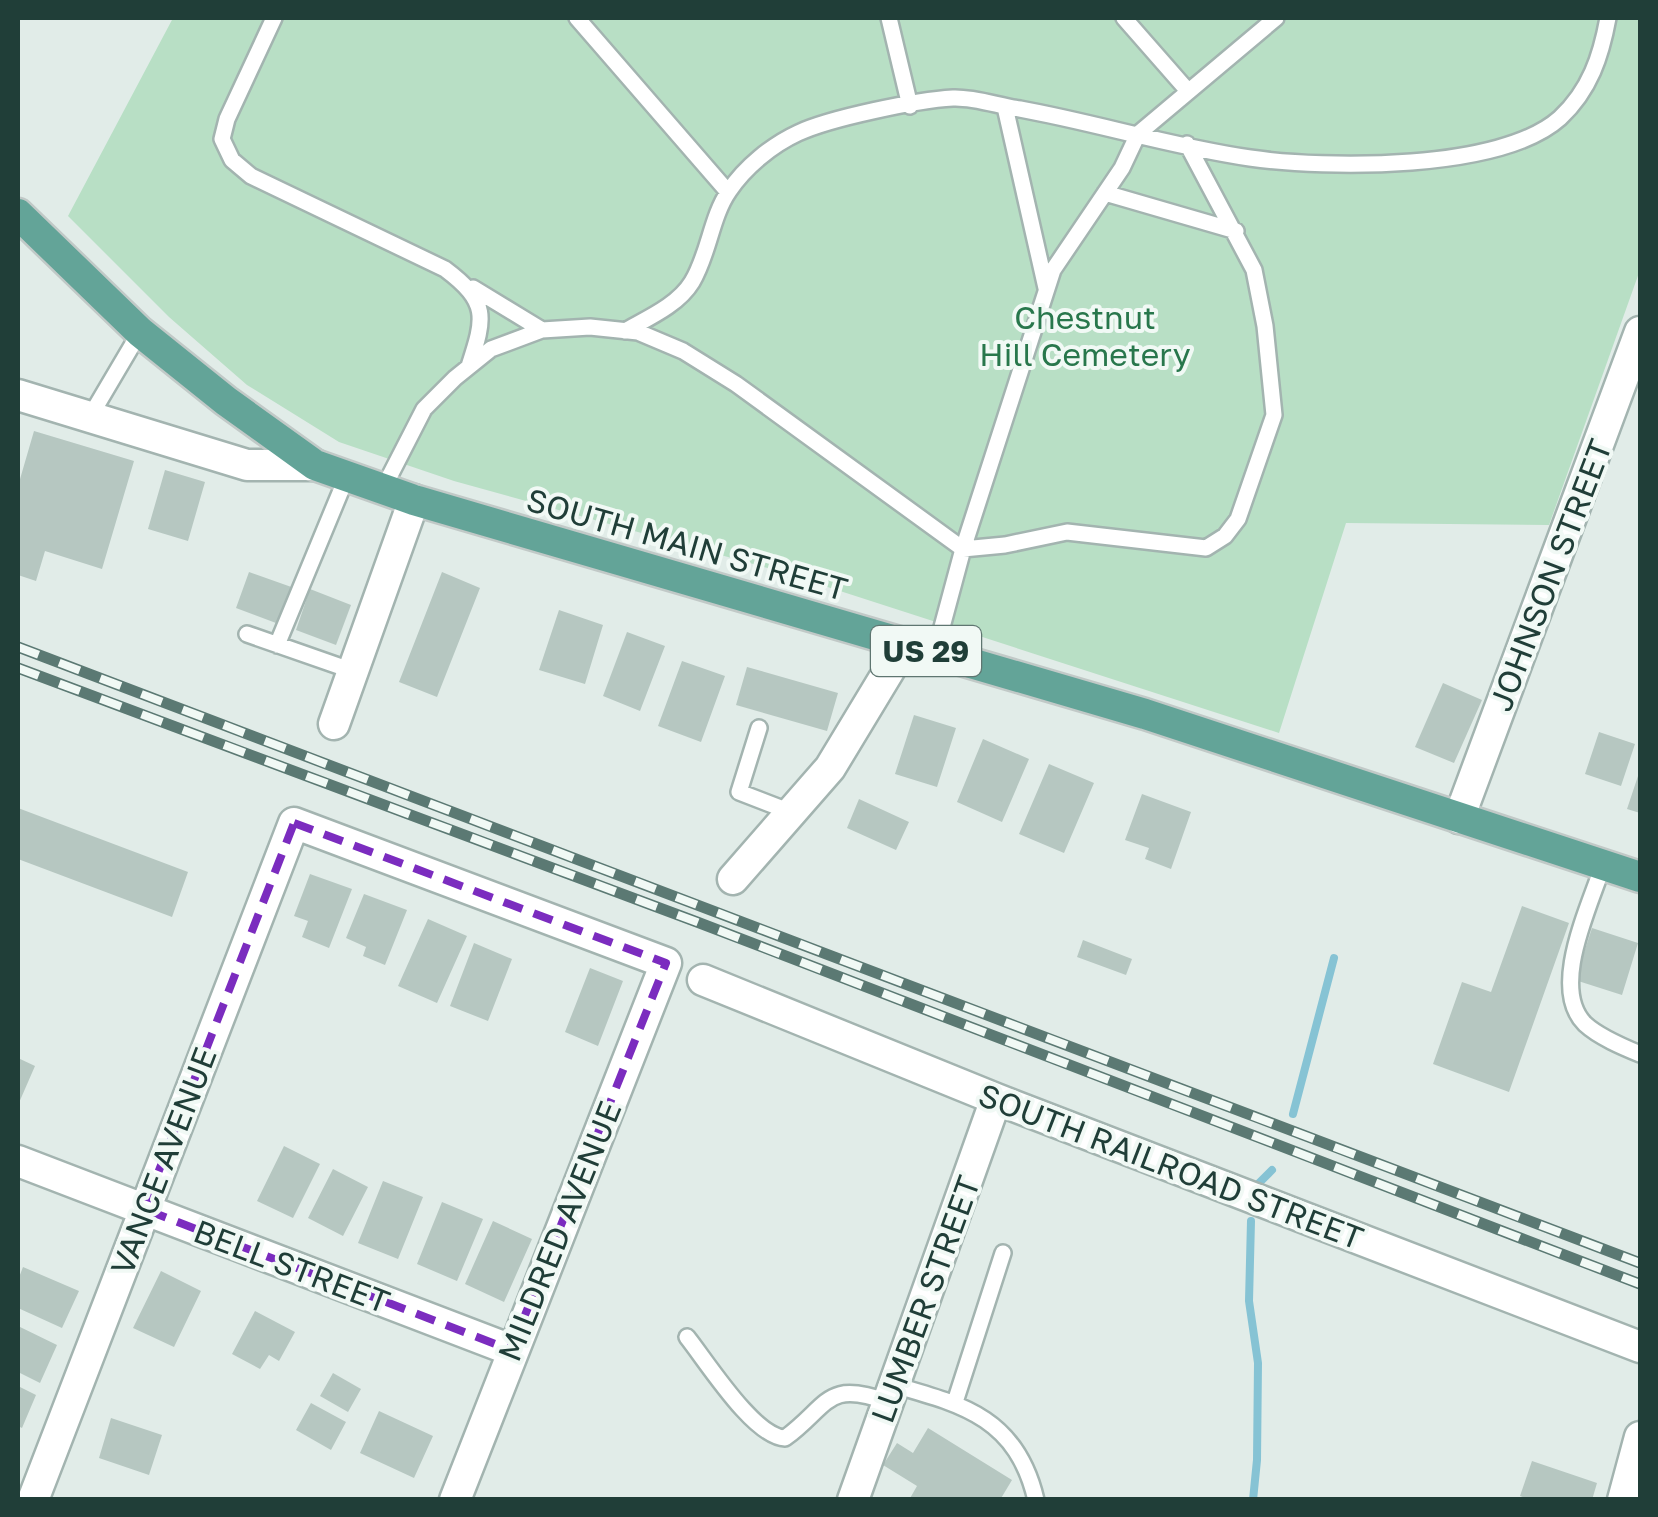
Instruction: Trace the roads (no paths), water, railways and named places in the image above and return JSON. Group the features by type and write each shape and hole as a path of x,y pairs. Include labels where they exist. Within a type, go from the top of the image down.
{"main road":[{"name":"SOUTH MAIN STREET","path":"18,214 140,332 196,379 315,465 414,500 1145,714 1640,877"}],"street":[{"name":"JOHNSON STREET","path":"1459,818 1639,339"},
{"path":"18,395 247,465 315,465"},
{"path":"334,724 414,500"},
{"path":"732,879 830,768 920,649"},
{"name":"MILDRED AVENUE","path":"294,823 666,964 455,1500"},
{"name":"VANCE AVENUE","path":"33,1500 294,823"},
{"name":"SOUTH RAILROAD STREET","path":"703,980 996,1098 1640,1347"},
{"name":"LUMBER STREET","path":"853,1500 996,1098"},
{"name":"BELL STREET","path":"18,1161 511,1350"},
{"path":"1623,1500 1640,1437"}],"lane":[{"path":"274,18 227,119 222,139 232,160 251,176 445,269 542,330"},
{"path":"577,18 728,192"},
{"path":"889,18 910,106"},
{"path":"1124,18 1188,91"},
{"path":"920,649 962,549 1053,270 1122,168 1138,134 1276,18"},
{"path":"626,331 668,306 690,284 728,192 758,158 798,132 872,112 955,98 1251,158 1327,164 1410,163 1479,154 1558,120 1588,84 1602,51 1608,18"},
{"path":"1005,106 1046,288"},
{"path":"383,489 424,409 491,348 542,330 590,327 638,332 682,351 736,384 962,549 1067,532 1206,548 1225,536 1238,518 1274,415 1265,326 1254,270 1187,144"},
{"path":"1105,193 1236,231"},
{"path":"465,284 481,304 482,327 469,366"},
{"path":"91,416 140,332"},
{"path":"277,645 346,476"},
{"path":"247,634 353,670"},
{"path":"759,728 739,792 791,812"},
{"path":"1603,865 1575,950 1568,989 1574,1009 1586,1026 1640,1054"},
{"path":"955,1402 1004,1253"},
{"path":"686,1337 756,1425 773,1438 785,1438 837,1394 891,1394 955,1402 991,1423 1013,1444 1032,1479 1036,1500"}],"waterway":[{"path":"1293,1114 1334,958"},
{"path":"1258,1184 1272,1170"},
{"path":"1251,1221 1249,1301 1258,1363 1253,1500"}],"railway":[{"path":"18,647 1640,1263"},
{"path":"18,668 697,922 1640,1284"}],"park label":[{"name":"Chestnut Hill Cemetery","path":"1085,336"}]}
